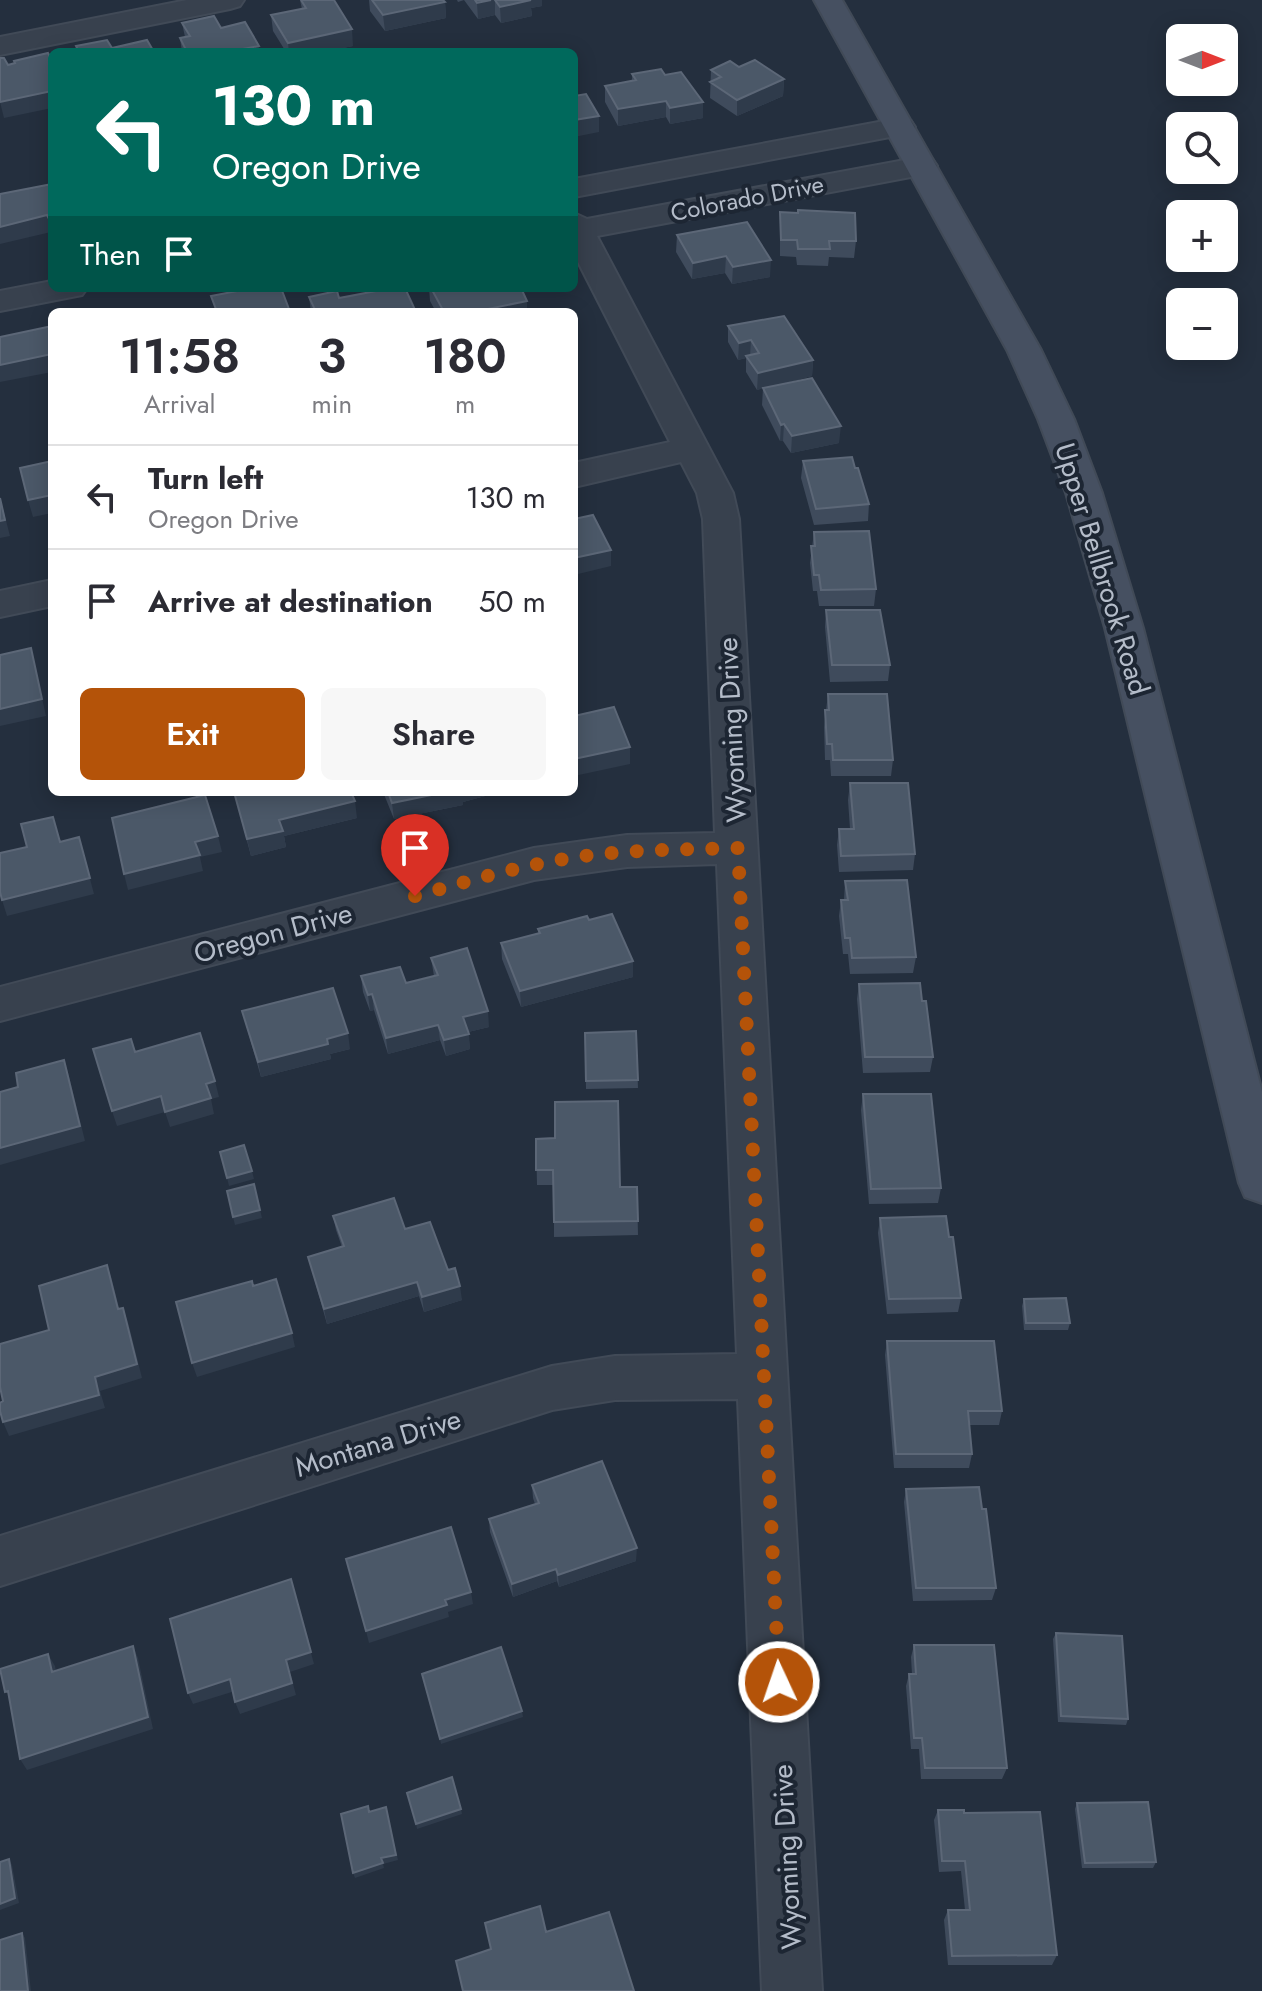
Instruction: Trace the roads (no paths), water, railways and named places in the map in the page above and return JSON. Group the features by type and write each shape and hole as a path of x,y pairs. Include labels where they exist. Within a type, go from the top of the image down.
{"main road":[{"name":"Upper Bellbrook Road","path":"828,0 1024,350 1056,419 1084,493 1124,628 1262,1183"}],"street":[{"path":"0,46 230,0"},
{"name":"Colorado Drive","path":"578,217 900,127"},
{"name":"Colorado Drive","path":"578,218 921,166"},
{"name":"Wyoming Drive","path":"578,224 715,493 721,519 792,1991"},
{"path":"0,301 48,292"},
{"path":"578,474 692,448"},
{"path":"0,604 48,594"},
{"name":"Oregon Drive","path":"0,1004 534,864 627,851 738,848"},
{"name":"Montana Drive","path":"0,1561 552,1388 615,1378 764,1376"}]}
